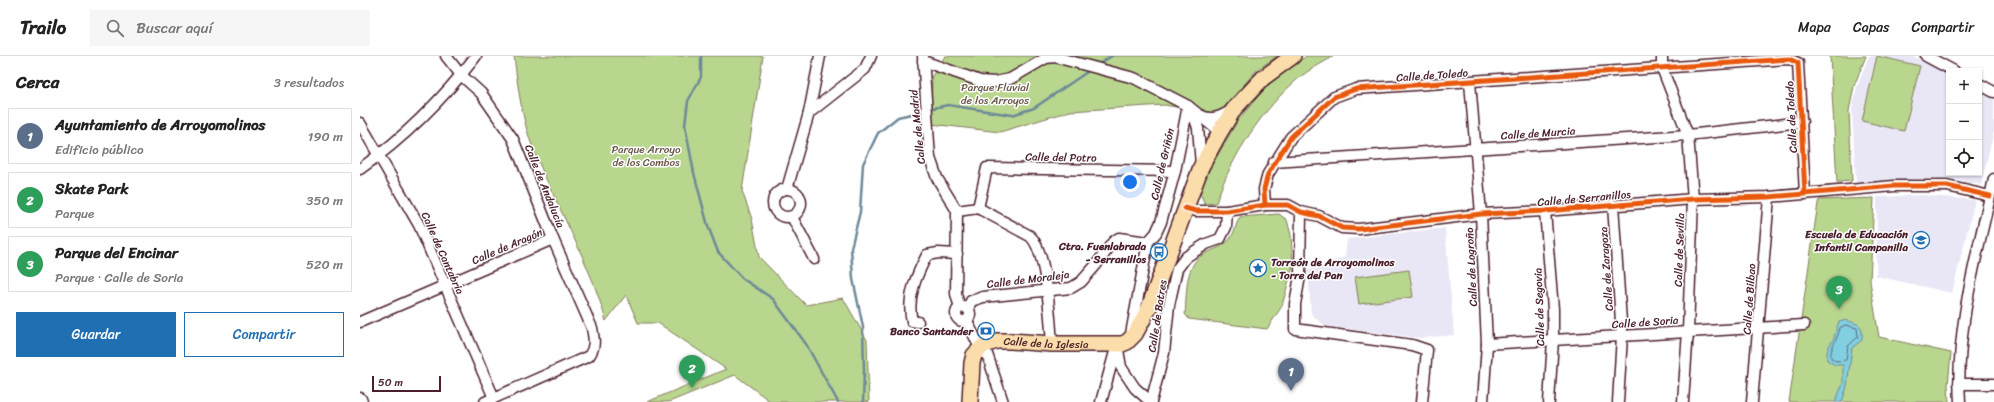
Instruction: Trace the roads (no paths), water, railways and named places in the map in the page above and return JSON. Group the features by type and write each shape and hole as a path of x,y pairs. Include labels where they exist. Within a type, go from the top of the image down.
{"main road":[{"path":"1124,342 1140,327 1148,310 1201,167 1218,135 1234,109 1263,78 1293,56"},
{"name":"Calle de la Iglesia","path":"982,346 997,341 1052,344 1124,342"},
{"path":"970,402 972,363 974,355 982,346"}],"street":[{"name":"Calle de Andalucía","path":"446,56 461,75 482,93 512,139 553,239 592,328 595,342 594,349 589,356 490,400"},
{"path":"360,170 379,156 422,117 461,75 476,56"},
{"path":"786,188 809,113 820,56"},
{"path":"809,113 865,69 872,56"},
{"name":"Calle de Sevilla","path":"1662,56 1662,68 1688,135 1693,199 1688,331 1683,402"},
{"path":"1926,56 1948,68"},
{"path":"923,58 980,81 995,82 1010,79 1046,58 1055,57 1134,78 1157,89 1206,118 1223,115 1234,109"},
{"name":"Calle de Madrid","path":"923,58 930,158 936,178 957,211"},
{"name":"Calle de Toledo","path":"1265,204 1264,189 1268,174 1274,162 1291,137 1334,97 1356,89 1789,59 1798,63 1805,194"},
{"name":"Calle de Logroño","path":"1470,82 1474,149 1481,214 1487,344 1483,402"},
{"path":"1982,86 1994,92"},
{"path":"1190,108 1198,128 1201,167"},
{"path":"1190,108 1218,135"},
{"name":"Calle de Griñón","path":"1102,402 1124,342 1148,242 1156,233 1159,226 1175,171 1190,108"},
{"name":"Calle de Murcia","path":"1274,162 1688,135 1802,122"},
{"name":"Calle de Cantabria","path":"360,123 419,225 490,400"},
{"path":"1198,128 1218,135"},
{"name":"Calle del Potro","path":"978,208 987,168 1175,171"},
{"path":"1960,402 1958,384 1964,321 1994,179"},
{"name":"Calle de Serranillos","path":"1185,208 1196,211 1227,211 1265,204 1288,205 1300,212 1319,216 1342,228 1359,229 1481,214 1545,211 1693,199 1769,197 1925,185 1947,186 1990,196"},
{"path":"786,188 794,190 799,194 802,204 797,214 792,217 784,218 775,212 773,200 778,192 786,188"},
{"name":"Calle de Bilbao","path":"1752,402 1769,197"},
{"name":"Calle de Zaragoza","path":"1613,205 1622,336 1618,402"},
{"path":"1003,402 982,346 967,321 962,322 957,319 956,314 964,309 956,294 957,211 978,208 1030,236 1036,241 1039,249 1046,289 1052,344"},
{"name":"Calle de Batres","path":"1124,342 1121,367 1135,388 1151,402 1164,353 1169,306 1177,269 1186,257 1206,244 1220,239 1226,227 1227,211"},
{"name":"Calle de Segovia","path":"1545,211 1553,309 1553,340 1549,402"},
{"path":"1300,212 1300,276 1295,304 1295,329 1412,344 1427,350 1422,402"},
{"path":"792,217 814,260"},
{"path":"1159,226 1177,230"},
{"name":"Calle de Moraleja","path":"964,309 971,301 983,297 1046,289 1070,288 1081,282 1096,266 1113,242 1119,238 1148,242"},
{"name":"Calle de Aragón","path":"360,322 553,239"},
{"path":"918,322 912,321 910,315 912,288 927,255 938,253 957,254"},
{"name":"Calle de Soria","path":"1487,344 1804,325"},
{"path":"1958,384 1994,384"}],"water":[{"path":"1846,320 1860,326 1862,331 1862,340 1852,348 1847,386 1842,402 1835,402 1843,384 1843,365 1835,365 1827,360 1827,351 1834,338 1839,322"}],"waterway":[{"path":"701,56 701,77 688,101 685,125 694,173 708,226 718,252 743,279 773,299 806,344 838,402"},
{"path":"1097,65 1112,56"},
{"path":"929,109 948,105 1012,115 1034,108 1090,70"},
{"path":"863,402 863,327 853,279 851,248 860,212 863,164 878,133 898,117 924,111"}],"place":[{"name":"Escuela de Educación Infantil Campanilla","path":"1921,240"},
{"name":"Ctra. Fuenlabrada - Serranillos","path":"1159,252"},
{"name":"Torreón de Arroyomolinos - Torre del Pan","path":"1258,268"},
{"name":"Parque del Encinar","path":"1839,309"},
{"name":"Banco Santander","path":"986,331"},
{"name":"Skate Park","path":"692,388"},
{"name":"Ayuntamiento de Arroyomolinos","path":"1291,391"}],"park label":[{"name":"Parque Fluvial de los Arroyos","path":"995,93"},
{"name":"Parque Arroyo de los Combos","path":"646,155"}]}
